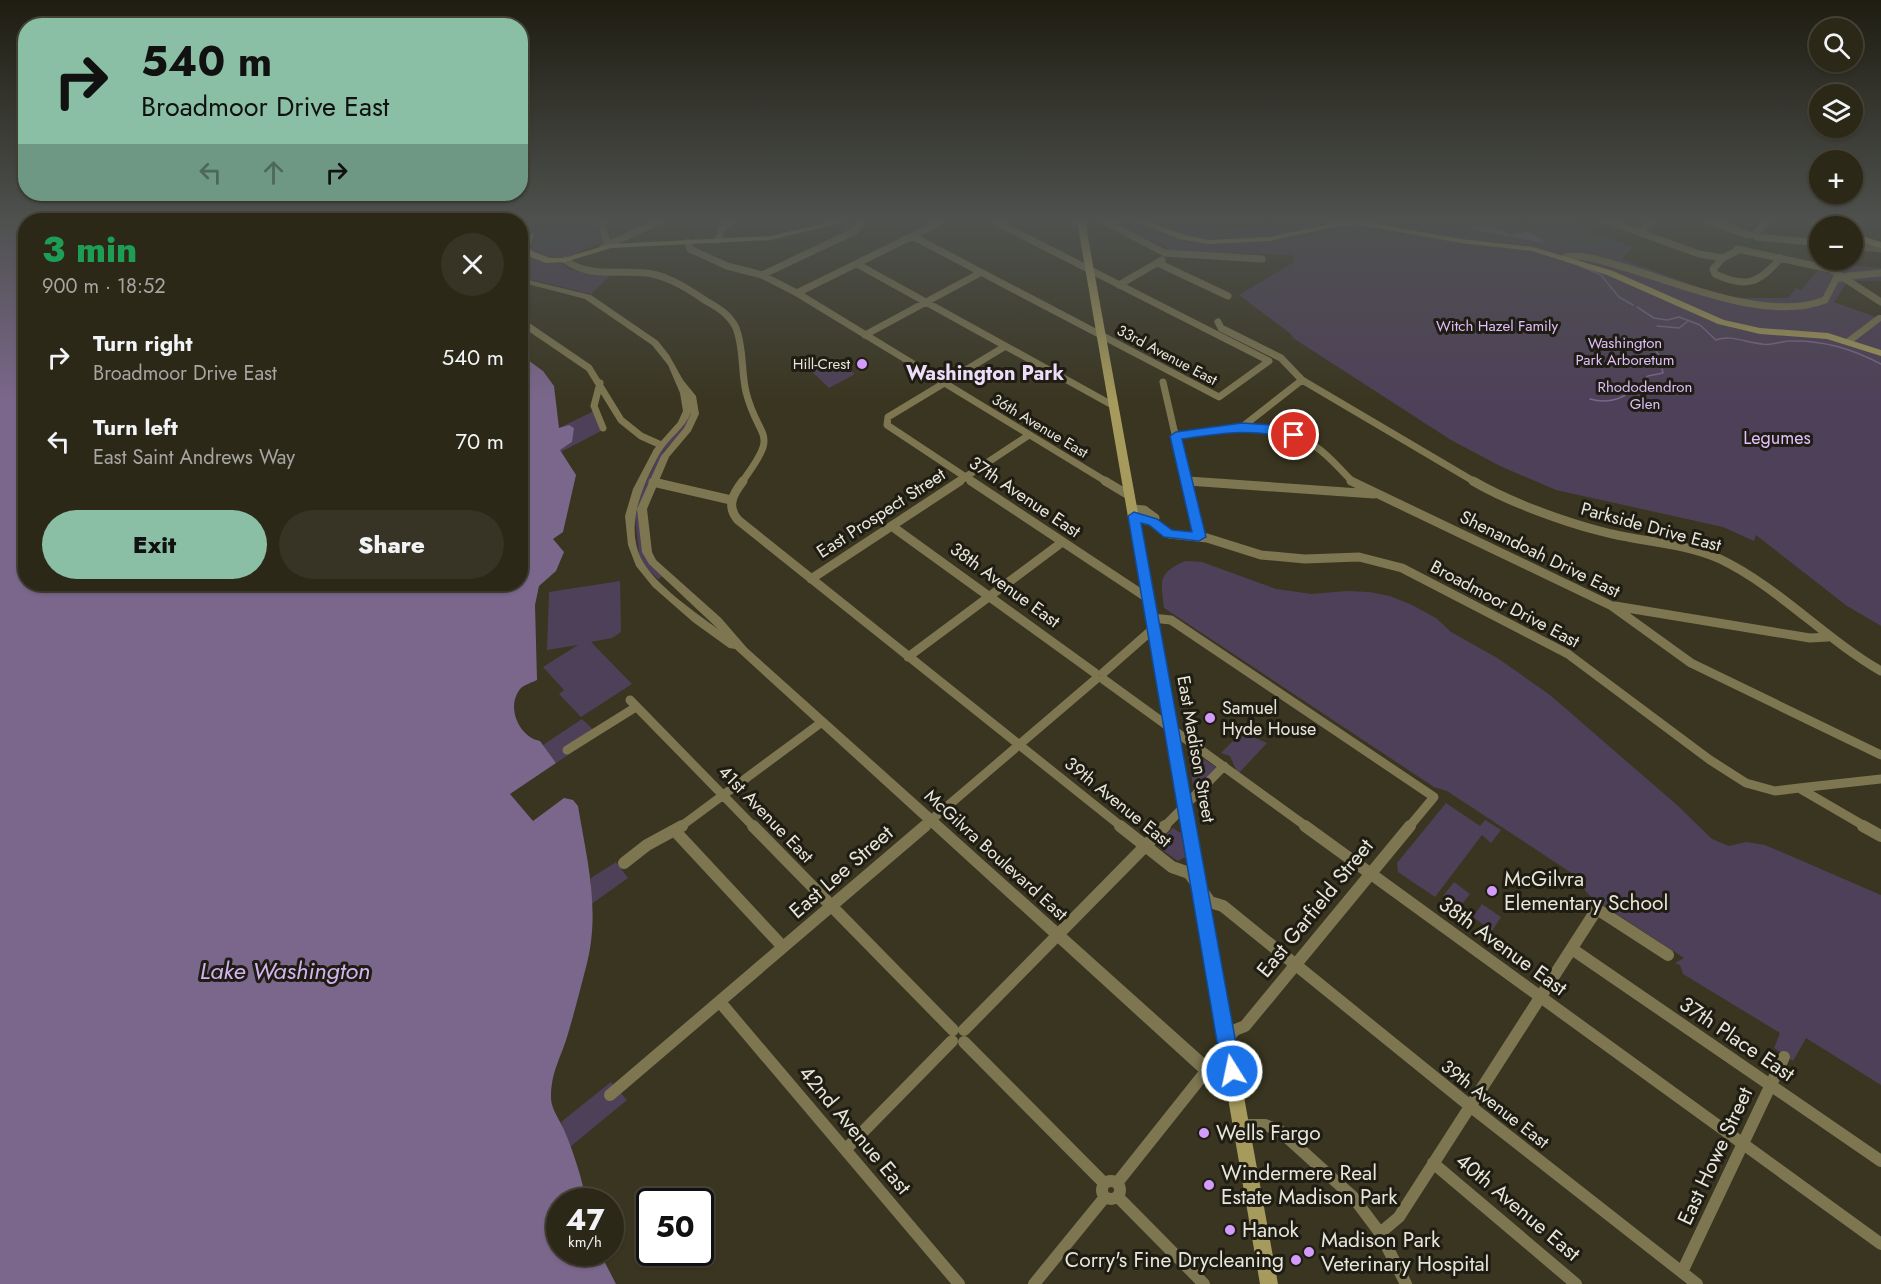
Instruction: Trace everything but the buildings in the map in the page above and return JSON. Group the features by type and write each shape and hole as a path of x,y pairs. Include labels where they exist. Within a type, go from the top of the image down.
{"main road":[{"name":"East Madison Street","path":"1092,281 1269,1284"},
{"path":"1629,281 1721,322 1760,331 1817,334 1881,353"}],"street":[{"path":"653,482 732,500 762,453 765,440 747,397 733,322 724,312 694,292 670,281"},
{"name":"36th Avenue East","path":"774,281 1130,496"},
{"path":"797,293 822,281"},
{"path":"887,281 1114,406"},
{"path":"866,335 965,281"},
{"name":"33rd Avenue East","path":"995,281 1219,398 1269,361 1119,285"},
{"path":"1111,281 1119,285 1126,281"},
{"path":"1196,281 1228,296"},
{"path":"1669,281 1728,302 1815,304 1825,300 1835,281"},
{"path":"1732,281 1752,283 1757,281"},
{"path":"1849,281 1881,303"},
{"name":"McGilvra Boulevard East","path":"528,282 580,293 595,300 660,347 686,399 685,416 679,428 661,445 631,509 635,555 645,571 706,628 743,651"},
{"path":"1849,342 1881,317"},
{"name":"Parkside Drive East","path":"1218,322 1221,328 1281,358 1302,380 1492,492 1599,531 1688,549 1719,559 1747,575 1828,637 1881,671"},
{"path":"528,326 589,368 600,383 616,414 652,443 661,445"},
{"path":"944,383 1004,347"},
{"name":"McGilvra Boulevard East","path":"678,379 692,396 695,414 688,429 664,456 641,512 648,556 717,621 743,651 1207,1070"},
{"path":"1242,427 1302,380"},
{"path":"1163,382 1188,481 1199,537"},
{"path":"600,383 593,399 594,413 603,428"},
{"name":"37th Avenue East","path":"944,383 885,421 892,430 1149,599"},
{"name":"Shenandoah Drive East","path":"1176,436 1242,427 1271,429 1304,439 1325,454 1355,484 1612,606 1698,668 1881,755"},
{"name":"East Prospect Street","path":"811,579 893,527 1029,435"},
{"path":"1188,481 1376,494"},
{"name":"39th Avenue East","path":"732,500 730,508 738,520 1172,867 1189,873 1210,902 1223,906 1470,1106 1696,1284"},
{"name":"Broadmoor Drive East","path":"1133,513 1175,535 1199,537 1280,558 1353,556 1402,568 1569,654 1710,760 1746,783 1775,791 1881,779"},
{"name":"38th Avenue East","path":"893,527 1881,1244"},
{"path":"908,657 1061,543"},
{"path":"1612,606 1810,638 1828,637"},
{"name":"East Garfield Street","path":"1153,624 1171,620 1434,797 1245,1026 1235,1029 1226,1040"},
{"path":"706,628 717,621"},
{"name":"East Lee Street","path":"610,1095 1099,676 1153,624"},
{"name":"41st Avenue East","path":"567,750 633,703 1204,1284"},
{"path":"624,863 647,846 675,831 822,722"},
{"path":"846,1149 1224,766"},
{"path":"1799,789 1881,836"},
{"path":"675,831 783,947"},
{"path":"1380,1233 1399,1217 1597,909 1668,955"},
{"name":"37th Place East","path":"1572,949 1881,1161"},
{"name":"42nd Avenue East","path":"720,1002 959,1284"},
{"name":"East Howe Street","path":"1682,1272 1784,1057"},
{"path":"1034,1284 1207,1070 1232,1071"},
{"path":"1242,1125 1265,1125 1279,1130 1353,1197 1380,1233 1406,1284"},
{"name":"40th Avenue East","path":"1433,1163 1576,1284"}],"green space":[{"path":"537,281 605,281 591,294"},
{"path":"1262,281 1681,281 1727,298 1788,298 1796,288 1801,290 1809,281 1881,281 1848,281 1834,302 1881,319 1881,626 1847,606 1756,535 1754,541 1723,527 1556,490 1500,466 1451,440 1293,338 1291,334 1239,295"},
{"path":"838,358 835,361 855,374 829,388 808,368 824,359 828,361"},
{"path":"689,401 692,415 683,432 664,451 640,507 647,560 663,576 658,579 644,566 639,554 634,508 661,450 686,420"},
{"path":"594,411 601,431 561,452 559,450 572,442 559,428"},
{"path":"1185,561 1202,562 1276,589 1312,594 1369,592 1390,596 1412,605 1436,618 1451,632 1499,659 1550,695 1677,805 1712,839 1729,846 1746,842 1765,845 1881,895 1881,1085 1806,1038 1793,1061 1774,1048 1780,1033 1683,974 1680,965 1675,963 1684,958 1589,895 1570,872 1447,791 1434,787 1164,608 1162,584 1165,574"},
{"path":"620,581 621,632 612,638 591,642 632,684 581,717 559,694 564,690 543,667 578,645 547,650 549,592"},
{"path":"582,719 599,735 556,763 543,745"},
{"path":"1248,726 1251,736 1267,743 1238,774 1230,756 1221,753"},
{"path":"1187,747 1217,768 1194,792"},
{"path":"1446,803 1480,826 1485,820 1501,830 1491,843 1482,835 1435,897 1398,872 1397,863"},
{"path":"1173,828 1181,833 1185,857 1178,861 1158,847 1159,841"},
{"path":"616,862 628,878 590,905 591,878"},
{"path":"1454,882 1470,894 1459,908 1443,896"},
{"path":"1482,904 1501,917 1492,931 1473,917"},
{"path":"611,1082 627,1100 570,1147 561,1122"}],"water":[{"name":"Lake Washington","path":"0,281 18,281 18,591 528,591 528,360 543,371 554,386 559,428 569,425 574,428 572,442 560,450 576,475 563,532 553,539 564,552 556,571 539,586 535,605 537,680 521,688 516,695 514,712 526,734 540,741 556,763 510,794 533,821 564,798 573,800 578,806 591,886 590,947 551,1089 553,1107 575,1157 583,1188 546,1188 546,1266 607,1266 616,1284 0,1284"}],"waterway":[{"path":"1606,281 1619,297 1633,305"},
{"path":"1637,307 1654,318 1667,320 1679,317 1700,325 1716,340 1733,338 1765,344 1790,341 1814,342 1848,350 1881,364"},
{"path":"1657,326 1679,328 1687,322"},
{"path":"1653,347 1664,362 1661,366"},
{"path":"1642,382 1648,376 1663,373 1662,369"},
{"path":"1590,399 1603,401 1615,399 1627,394 1637,386"}],"place":[{"name":"Hill-Crest","path":"862,364"},
{"name":"Samuel Hyde House","path":"1210,718"},
{"name":"McGilvra Elementary School","path":"1492,891"},
{"name":"Wells Fargo","path":"1204,1133"},
{"name":"Windermere Real Estate Madison Park","path":"1209,1185"},
{"name":"Hanok","path":"1230,1230"},
{"name":"Madison Park Veterinary Hospital","path":"1309,1252"},
{"name":"Corry's Fine Drycleaning","path":"1296,1260"}],"district":[{"name":"Washington Park","path":"985,373"}],"route":[{"path":"1232,1071 1134,516 1153,522 1169,534 1199,537 1176,436 1242,427 1271,429 1294,435"}],"park label":[{"name":"Witch Hazel Family","path":"1497,326"},
{"name":"Washington Park Arboretum","path":"1625,352"},
{"name":"Rhododendron Glen","path":"1645,396"},
{"name":"Legumes","path":"1777,438"}]}
